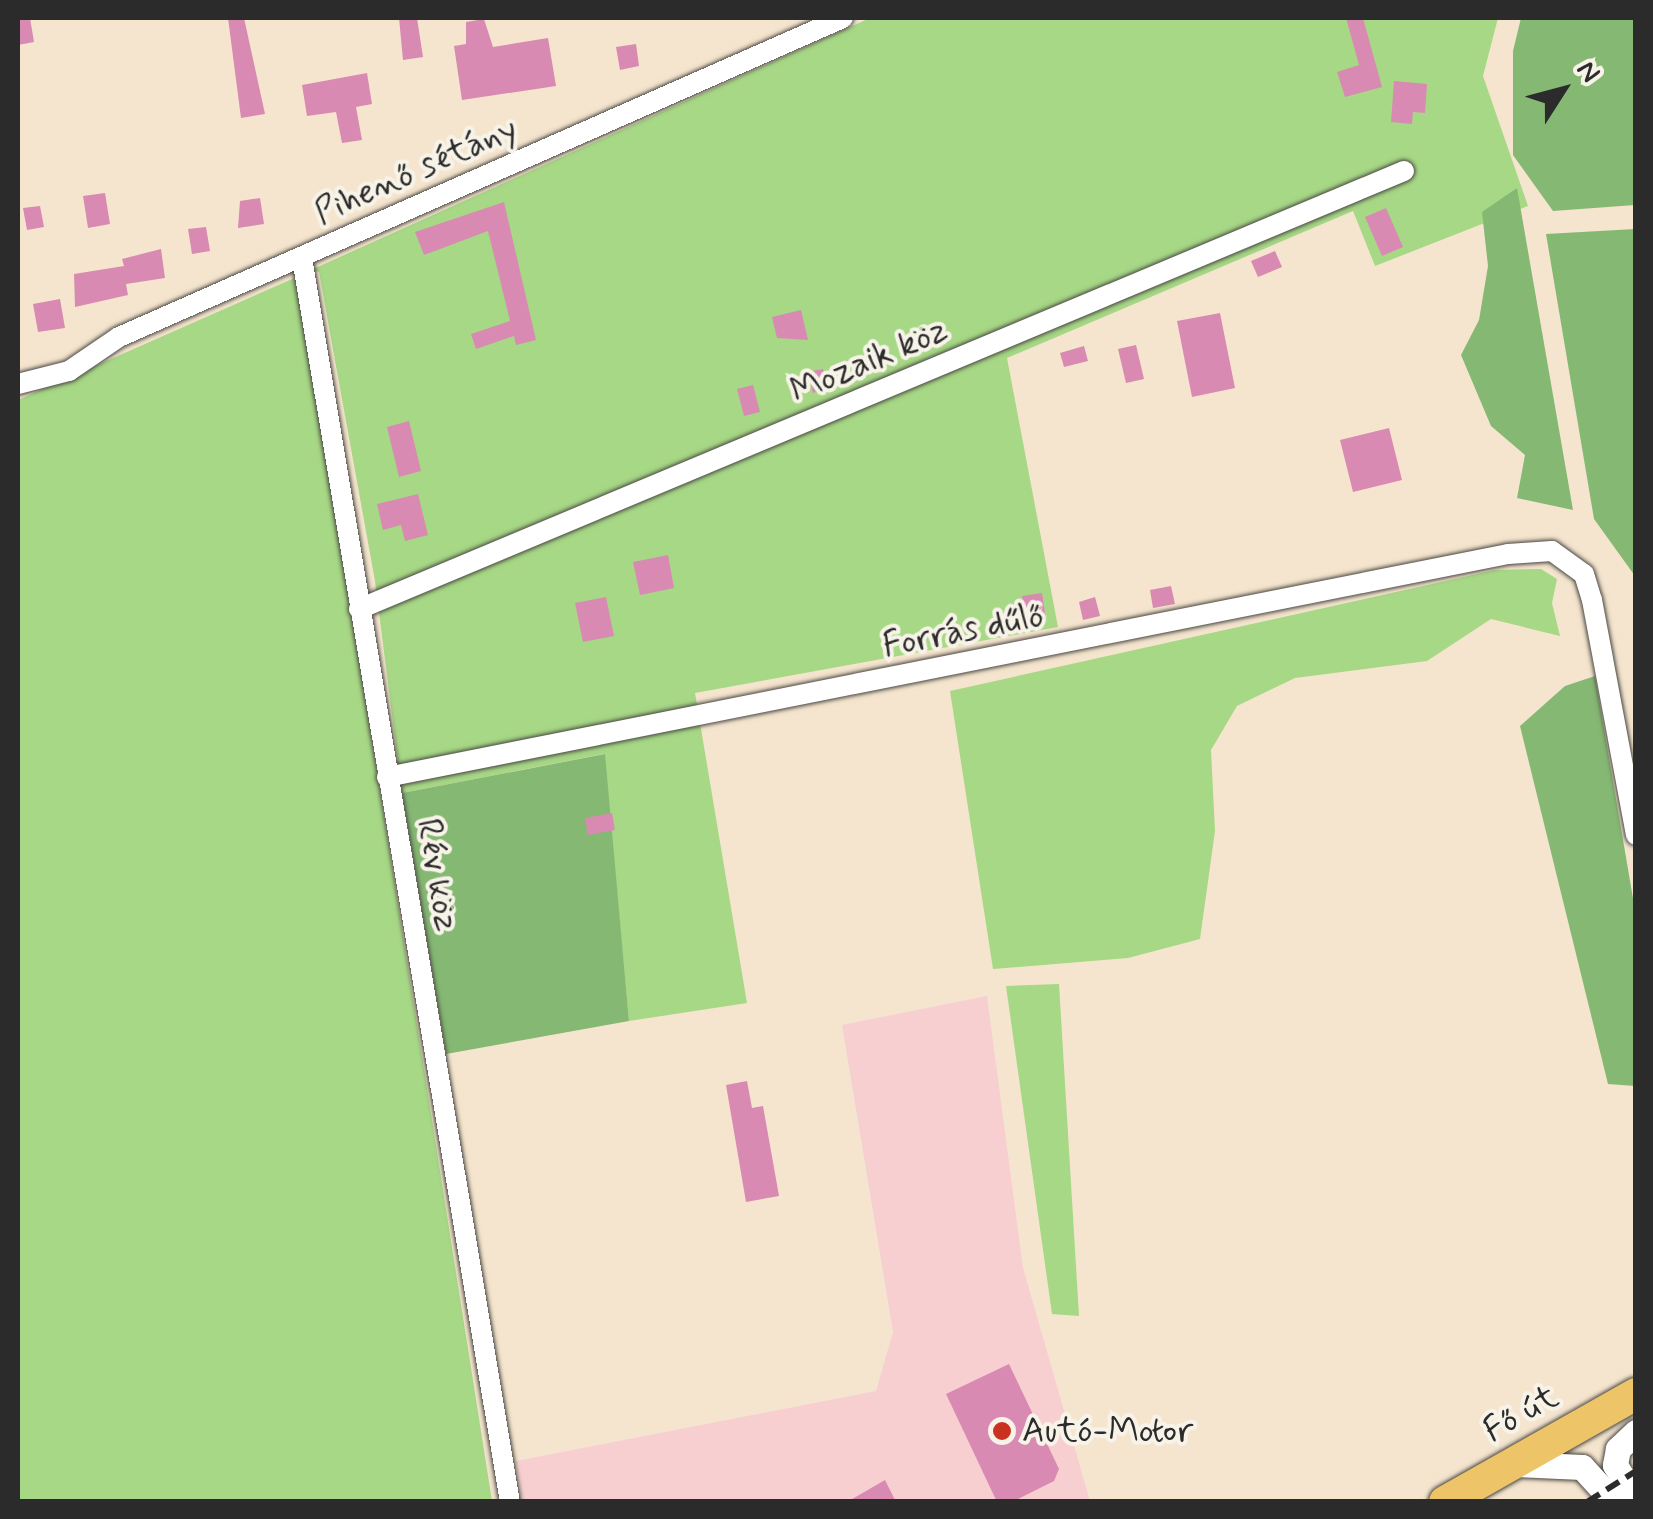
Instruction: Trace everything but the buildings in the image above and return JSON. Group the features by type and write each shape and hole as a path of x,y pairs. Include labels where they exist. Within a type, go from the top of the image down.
{"main road":[{"name":"Fő út","path":"1445,1502 1636,1394"}],"street":[{"name":"Pihenő sétány","path":"18,384 69,371 120,337 844,18"},
{"name":"Mozaik köz","path":"359,609 1404,171"},
{"name":"Rév köz","path":"302,258 510,1502"},
{"name":"Forrás dűlő","path":"387,776 1508,554 1552,552 1584,574 1592,600 1636,835"},
{"path":"1636,1432 1618,1450 1615,1465 1636,1499"},
{"path":"1516,1464 1582,1467 1614,1502"}],"shaded area":[{"path":"987,996 1023,1268 1090,1501 522,1501 516,1461 876,1391 893,1332 842,1025"}],"green space":[{"path":"870,18 1498,18 1483,76 1528,206 1375,266 1353,211 1007,358 1058,627 695,693 747,1003 629,1021 604,754 402,793 375,581 319,272 311,270"},
{"path":"1521,18 1635,18 1635,205 1553,211 1513,155 1513,51"},
{"path":"1517,188 1573,510 1517,498 1525,455 1491,426 1461,355 1479,320 1488,266 1482,212"},
{"path":"1635,229 1635,576 1594,519 1546,234"},
{"path":"299,276 492,1501 18,1501 18,400"},
{"path":"1541,569 1557,579 1552,603 1560,636 1491,619 1427,661 1295,678 1237,706 1211,750 1215,831 1200,939 1128,958 993,969 950,691 1495,570"},
{"path":"1595,676 1635,910 1635,1086 1608,1084 1520,726 1565,686"},
{"path":"605,754 629,1021 446,1054 402,793"},
{"path":"1059,984 1079,1316 1052,1314 1006,986"}],"railway":[{"path":"1587,1502 1636,1471"}],"place":[{"name":"Autó-Motor","path":"1002,1431"}]}
